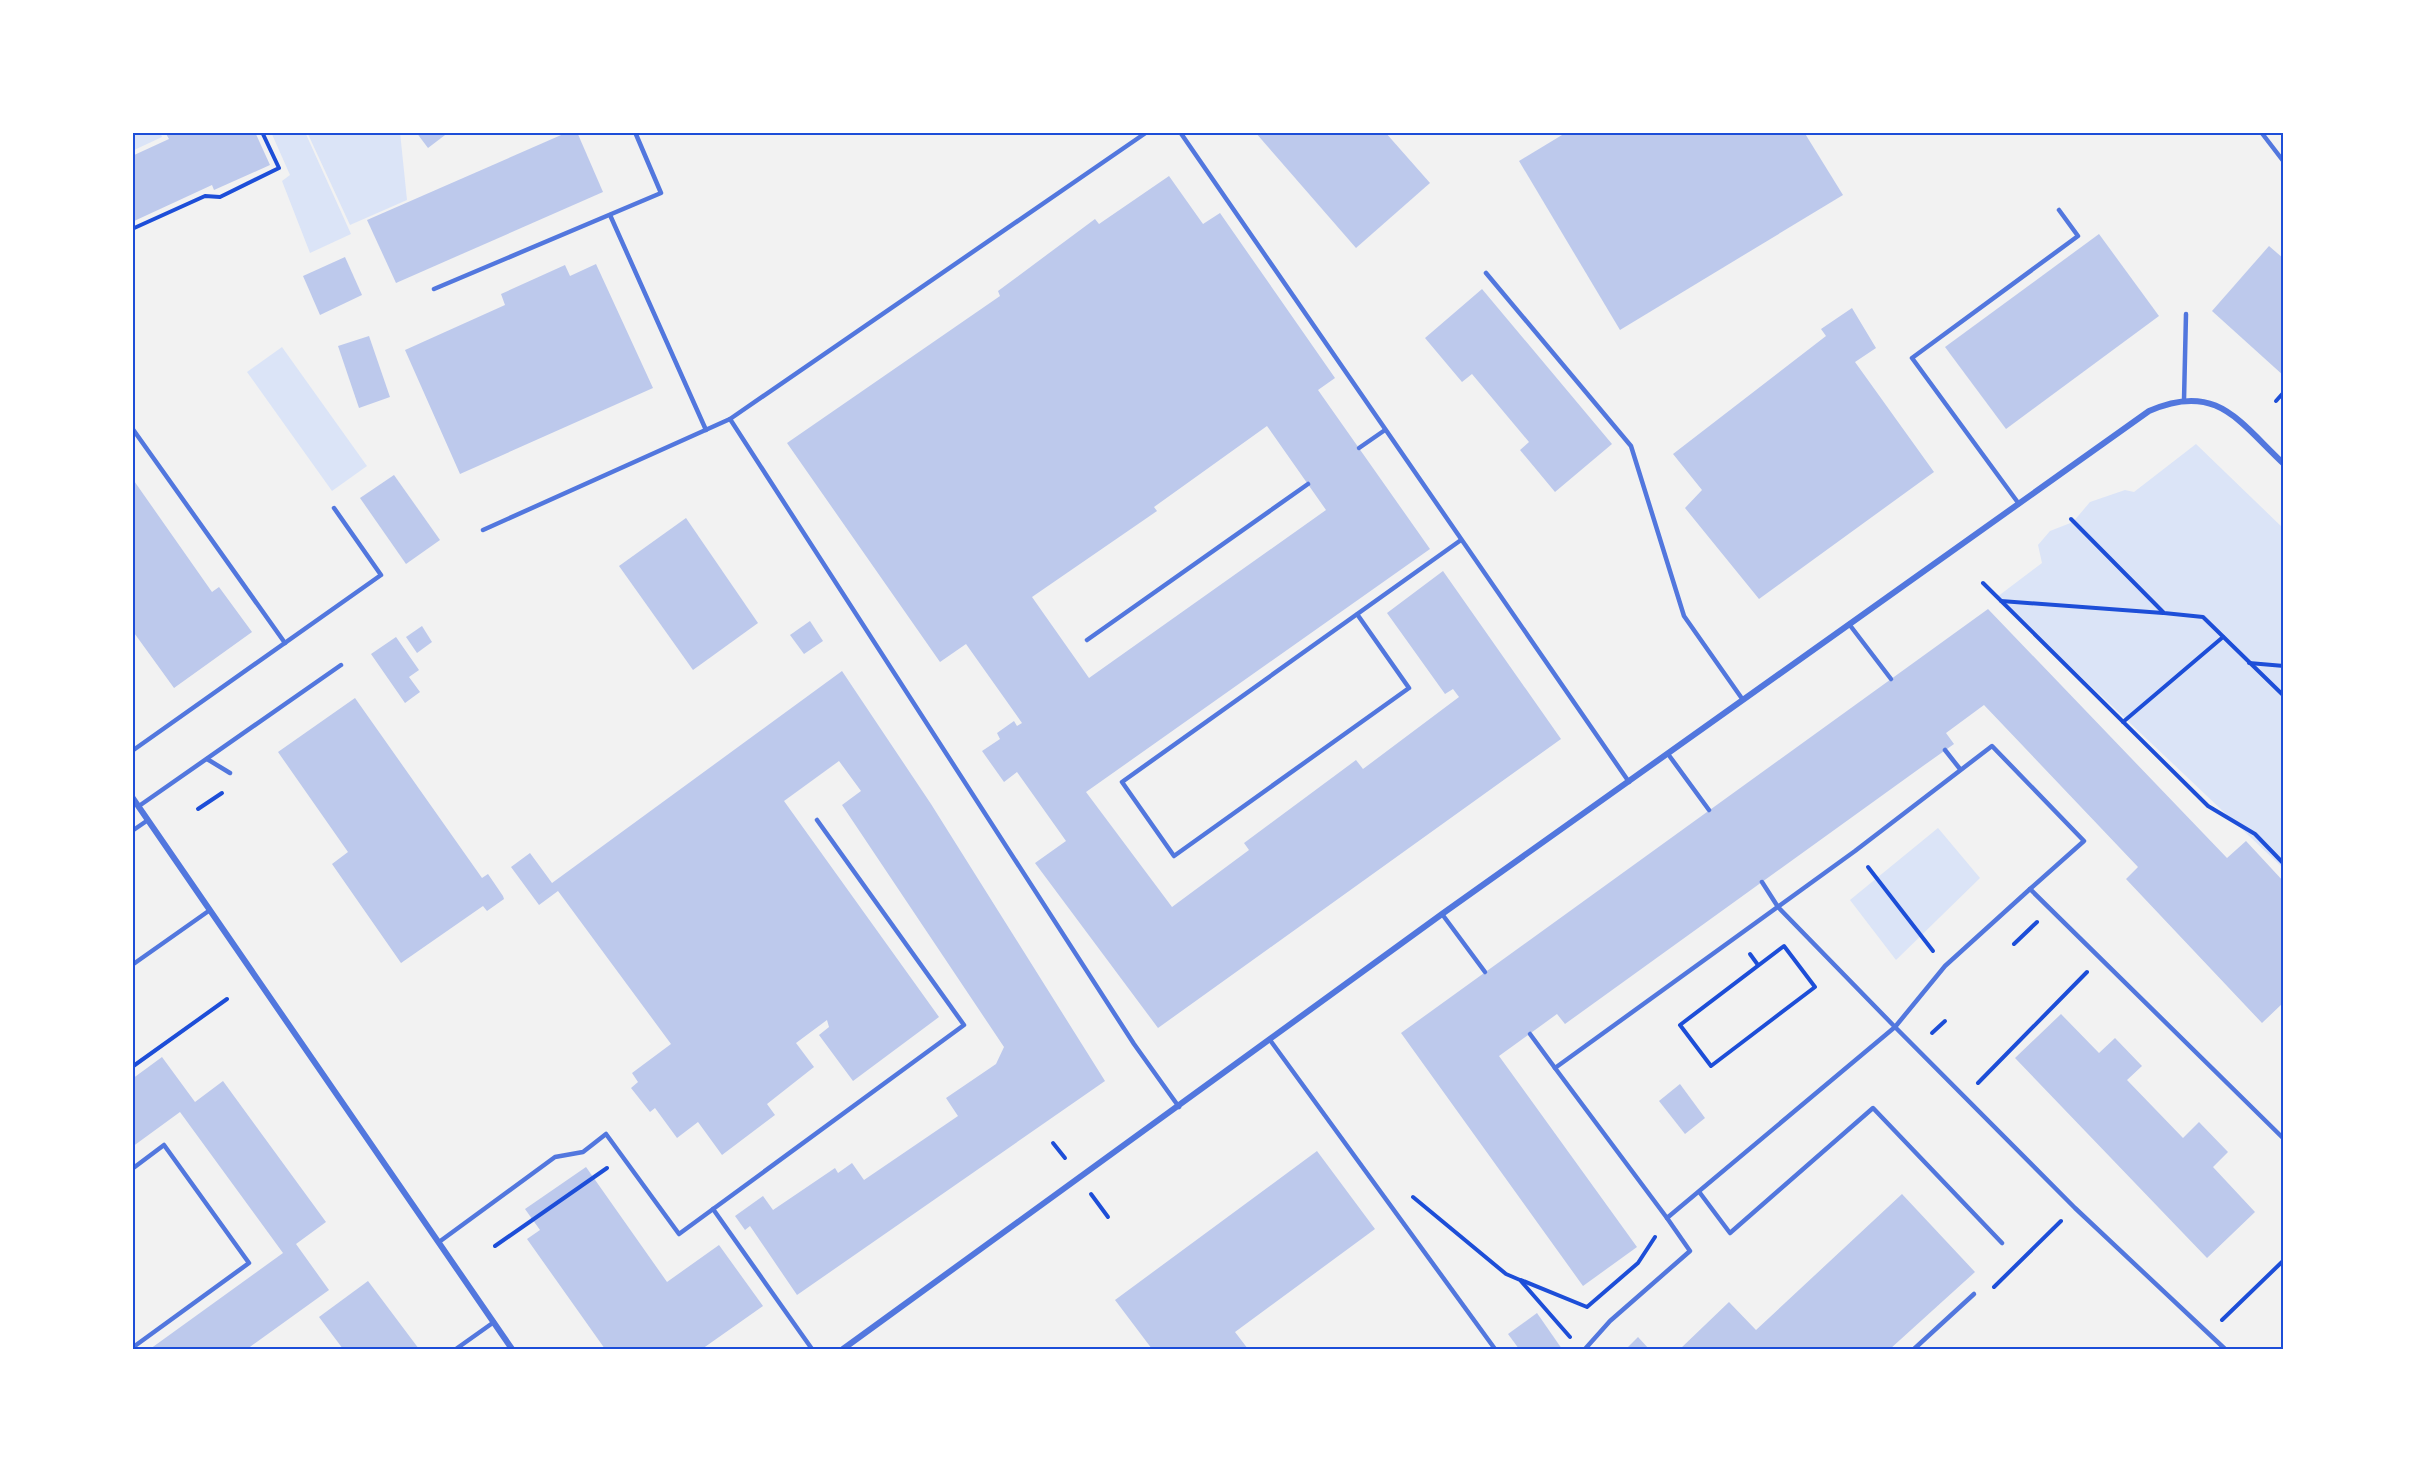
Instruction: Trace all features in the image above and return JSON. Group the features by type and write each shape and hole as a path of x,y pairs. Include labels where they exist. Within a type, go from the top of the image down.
{"street":[{"path":"843,1349 1442,914 2149,411 2166,403 2184,400 2210,402 2225,408 2284,464"},
{"path":"132,797 512,1349"}],"lane":[{"path":"434,289 661,194 635,132"},
{"path":"483,530 730,419 1147,132"},
{"path":"1180,132 1629,782"},
{"path":"2261,132 2284,162"},
{"path":"2019,504 1912,358 2078,236 2059,210"},
{"path":"610,215 706,430"},
{"path":"1486,273 1631,446 1684,616 1743,700"},
{"path":"2184,400 2186,314"},
{"path":"730,419 1134,1044 1179,1107"},
{"path":"132,428 285,643"},
{"path":"1359,448 1385,430"},
{"path":"1087,640 1308,484"},
{"path":"132,751 381,575 334,508"},
{"path":"1357,614 1409,688 1174,856 1122,782 1357,614 1461,540"},
{"path":"1849,624 1891,679"},
{"path":"139,806 341,665"},
{"path":"1555,1068 1778,907 1992,746 2084,840 1945,966 1895,1027 1668,1218"},
{"path":"1946,750 1960,769"},
{"path":"1668,754 1709,810"},
{"path":"207,759 230,772"},
{"path":"132,831 148,820"},
{"path":"439,1242 555,1157 583,1152 606,1134 679,1234 964,1025 817,820"},
{"path":"1762,882 1778,907 1963,1098 2075,1208 2225,1349"},
{"path":"2030,889 2284,1139"},
{"path":"132,965 210,910"},
{"path":"1442,914 1485,972"},
{"path":"1530,1034 1668,1218 1690,1251 1610,1321 1585,1349"},
{"path":"1270,1041 1495,1349"},
{"path":"1700,1193 1730,1233 1873,1108 2002,1243"},
{"path":"132,1169 164,1145 249,1263 132,1348"},
{"path":"712,1209 812,1349"},
{"path":"1914,1349 1974,1294"},
{"path":"456,1349 494,1322"}],"path":[{"path":"132,229 206,196 220,197 279,168 262,132"},
{"path":"2276,401 2284,392"},
{"path":"2071,519 2164,613"},
{"path":"1983,583 2208,806 2255,834 2284,864"},
{"path":"2001,601 2203,617 2284,696"},
{"path":"2123,722 2223,637"},
{"path":"2248,662 2284,666"},
{"path":"198,809 228,789"},
{"path":"1874,875 1924,939"},
{"path":"2014,944 2050,909"},
{"path":"1784,946 1815,987 1711,1066 1680,1024 1758,965 1784,946"},
{"path":"1963,1098 2099,959"},
{"path":"132,1067 227,999"},
{"path":"1053,1143 1065,1158"},
{"path":"495,1246 593,1178"},
{"path":"1408,1193 1506,1274 1587,1307 1638,1263 1668,1218"},
{"path":"1091,1194 1108,1217"},
{"path":"1974,1294 1989,1292 2075,1208"},
{"path":"2209,1334 2284,1260"},
{"path":"1520,1280 1573,1340"}],"shaded area":[{"path":"132,132 160,132 162,137 132,151"},
{"path":"271,132 305,132 351,234 310,253 282,181 290,175"},
{"path":"307,132 400,132 407,200 350,225"},
{"path":"282,347 367,466 332,491 247,372"},
{"path":"2196,444 2284,529 2284,869 1997,597 2042,563 2038,545 2050,531 2073,522 2090,502 2125,490 2134,492"},
{"path":"1938,828 1980,878 1896,960 1850,900"}],"building":[{"path":"165,132 255,132 270,165 214,190 212,185 132,222 132,156 169,139"},
{"path":"416,132 449,132 428,148"},
{"path":"568,132 577,132 603,192 396,283 367,220"},
{"path":"1255,132 1385,132 1430,183 1356,248"},
{"path":"1567,132 1804,132 1843,195 1620,330 1519,161"},
{"path":"1169,176 1203,224 1220,213 1335,378 1318,390 1430,549 1086,792 1172,907 1249,850 1244,843 1356,760 1363,769 1459,697 1453,689 1445,694 1387,613 1443,571 1561,739 1158,1028 1035,863 1066,841 1017,772 1004,782 982,751 1000,739 997,733 1014,721 1017,726 1022,723 966,644 940,662 787,443 1000,296 998,291 1095,219 1099,224","holes":["1267,426 1326,510 1089,678 1032,597 1157,511 1154,507"]},
{"path":"2099,234 2159,316 2006,429 1945,347"},
{"path":"2269,246 2284,259 2284,376 2212,311"},
{"path":"345,257 362,295 320,315 303,276"},
{"path":"596,264 653,388 460,474 405,350 505,305 501,294 565,265 570,276"},
{"path":"1482,289 1612,444 1555,492 1520,450 1529,442 1472,374 1462,382 1425,338"},
{"path":"1852,308 1876,348 1855,362 1934,472 1759,599 1685,508 1702,490 1673,454 1826,336 1821,329"},
{"path":"369,336 390,397 359,408 338,346"},
{"path":"394,475 440,540 406,564 360,498"},
{"path":"132,478 212,592 219,587 252,632 174,688 132,630"},
{"path":"686,518 758,623 693,670 619,566"},
{"path":"1988,609 2227,858 2246,841 2284,882 2284,1002 2262,1023 2126,879 2138,867 1984,705 1946,733 1954,744 1565,1024 1557,1014 1499,1056 1637,1247 1583,1286 1401,1033"},
{"path":"810,621 823,641 804,654 790,635"},
{"path":"422,626 432,642 417,653 406,637"},
{"path":"396,637 419,670 409,677 420,692 405,703 371,654"},
{"path":"842,671 931,804 1105,1081 797,1295 750,1226 745,1230 735,1216 763,1196 773,1210 835,1168 838,1173 852,1163 864,1180 958,1116 946,1098 996,1064 1004,1047 842,805 861,791 839,761 784,801 939,1017 853,1081 819,1035 829,1027 827,1020 796,1043 814,1067 767,1104 775,1115 722,1155 698,1122 677,1138 655,1108 650,1112 631,1088 638,1082 632,1073 671,1044 558,891 539,905 511,867 530,853 552,883"},
{"path":"355,698 482,878 488,874 504,899 487,911 483,906 401,963 332,864 348,852 278,752"},
{"path":"2061,1014 2099,1053 2115,1038 2142,1066 2127,1080 2183,1138 2199,1122 2228,1152 2213,1167 2255,1212 2207,1258 2015,1058"},
{"path":"162,1057 195,1102 223,1081 326,1222 296,1244 329,1290 247,1349 150,1349 283,1253 180,1112 132,1147 132,1079"},
{"path":"1680,1084 1705,1118 1685,1134 1659,1101"},
{"path":"1317,1151 1375,1229 1235,1332 1248,1349 1152,1349 1115,1300"},
{"path":"586,1167 667,1282 719,1245 763,1306 702,1349 605,1349 527,1239 540,1230 525,1209"},
{"path":"1902,1194 1975,1272 1890,1349 1680,1349 1729,1302 1756,1330"},
{"path":"368,1281 419,1349 343,1349 319,1317"},
{"path":"1537,1313 1562,1349 1519,1349 1508,1334"},
{"path":"1638,1337 1649,1349 1626,1349"}]}
